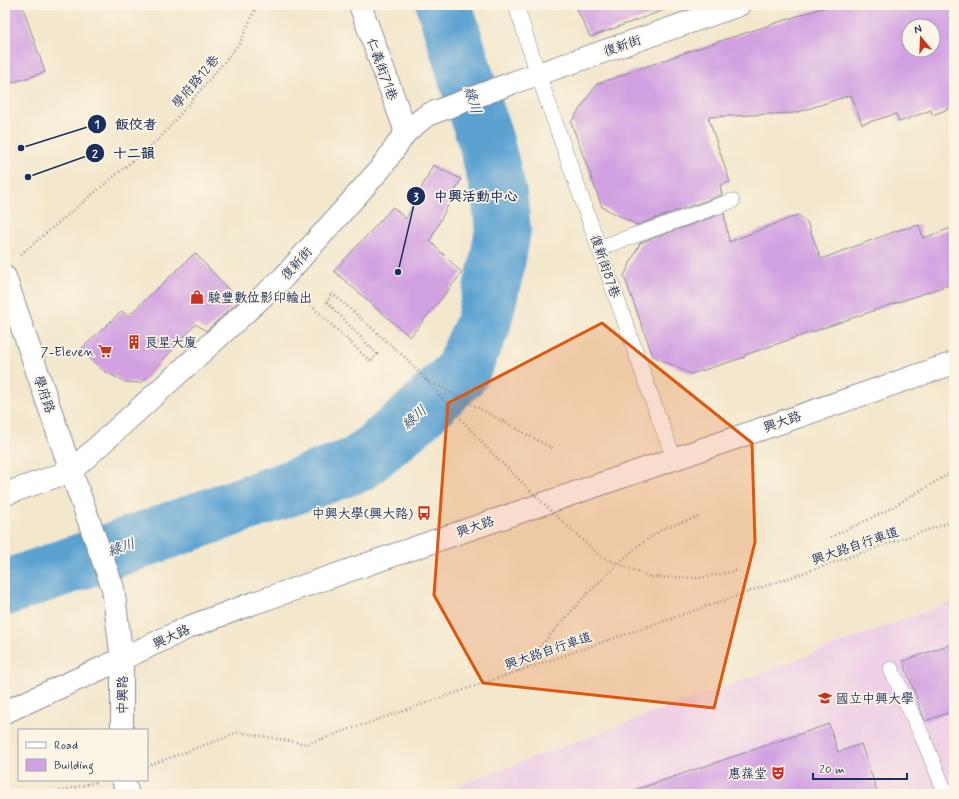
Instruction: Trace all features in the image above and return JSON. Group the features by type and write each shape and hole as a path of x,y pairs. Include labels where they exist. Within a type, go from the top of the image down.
{"street":[{"name":"仁義街71巷","path":"360,5 406,132"},
{"name":"復新街","path":"71,471 283,278 381,168 406,132 427,114 732,6"},
{"name":"學府路","path":"5,277 71,471 86,509 113,588 122,659"},
{"name":"興大路","path":"5,712 189,628 254,603 954,363"},
{"path":"5,494 71,471"},
{"name":"中興路","path":"122,659 122,729"},
{"path":"123,781 128,794"}],"lane":[{"name":"復新街87巷","path":"516,5 538,74 674,458"},
{"path":"599,248 732,201"},
{"path":"891,669 923,738 946,794"}],"path":[{"name":"學府路12巷","path":"17,257 161,137 240,43 257,5"},
{"path":"283,278 372,362 377,354 328,302 332,293 408,360 488,449 550,510 600,556 650,577 700,578 738,570"},
{"path":"425,379 554,449"},
{"path":"831,537 884,512 954,471"},
{"path":"518,671 587,594 634,548 664,528 698,517"},
{"name":"興大路自行車道","path":"148,766 238,732 307,744 954,521"},
{"path":"48,794 98,781"}],"highlighted area":[{"path":"602,323 752,443 755,542 714,708 483,683 434,595 448,403"}],"shaded area":[{"name":"國立中興大學","path":"954,601 954,794 436,794"}],"building":[{"path":"5,5 22,5 45,72 5,85"},
{"path":"575,5 669,5 670,8 590,37"},
{"path":"831,5 954,5 954,107 932,115 931,110 899,122 896,114 862,124 851,95 795,113 708,117 730,182 720,185 722,195 637,225 602,207 571,122 597,84 687,52"},
{"path":"433,165 461,179 430,241 462,273 410,337 334,271 393,207 406,219"},
{"path":"724,213 729,242 798,215 807,222 821,259 899,230 919,225 923,238 954,227 954,283 745,355 745,357 691,374 653,356 624,276 640,243"},
{"path":"195,253 239,301 206,331 196,324 142,383 125,382 104,371 80,350 122,311 128,316"},
{"path":"954,643 954,711 925,721 903,661"},
{"name":"惠蓀堂","path":"829,724 838,752 861,744 878,794 636,794 635,790"}],"waterway":[{"name":"綠川","path":"5,588 359,464 414,418 461,373 483,324 496,269 503,230 499,194 486,142 444,5"}],"place":[{"name":"飯佼者","path":"21,148"},
{"name":"十二韻","path":"28,177"},
{"name":"中興活動中心","path":"398,272"},
{"name":"駿豐數位影印輸出","path":"197,297"},
{"name":"良星大廈","path":"134,342"},
{"name":"7-Eleven","path":"105,351"},
{"name":"中興大學(興大路)","path":"424,513"},
{"name":"國立中興大學","path":"825,698"},
{"name":"惠蓀堂","path":"778,773"}]}
